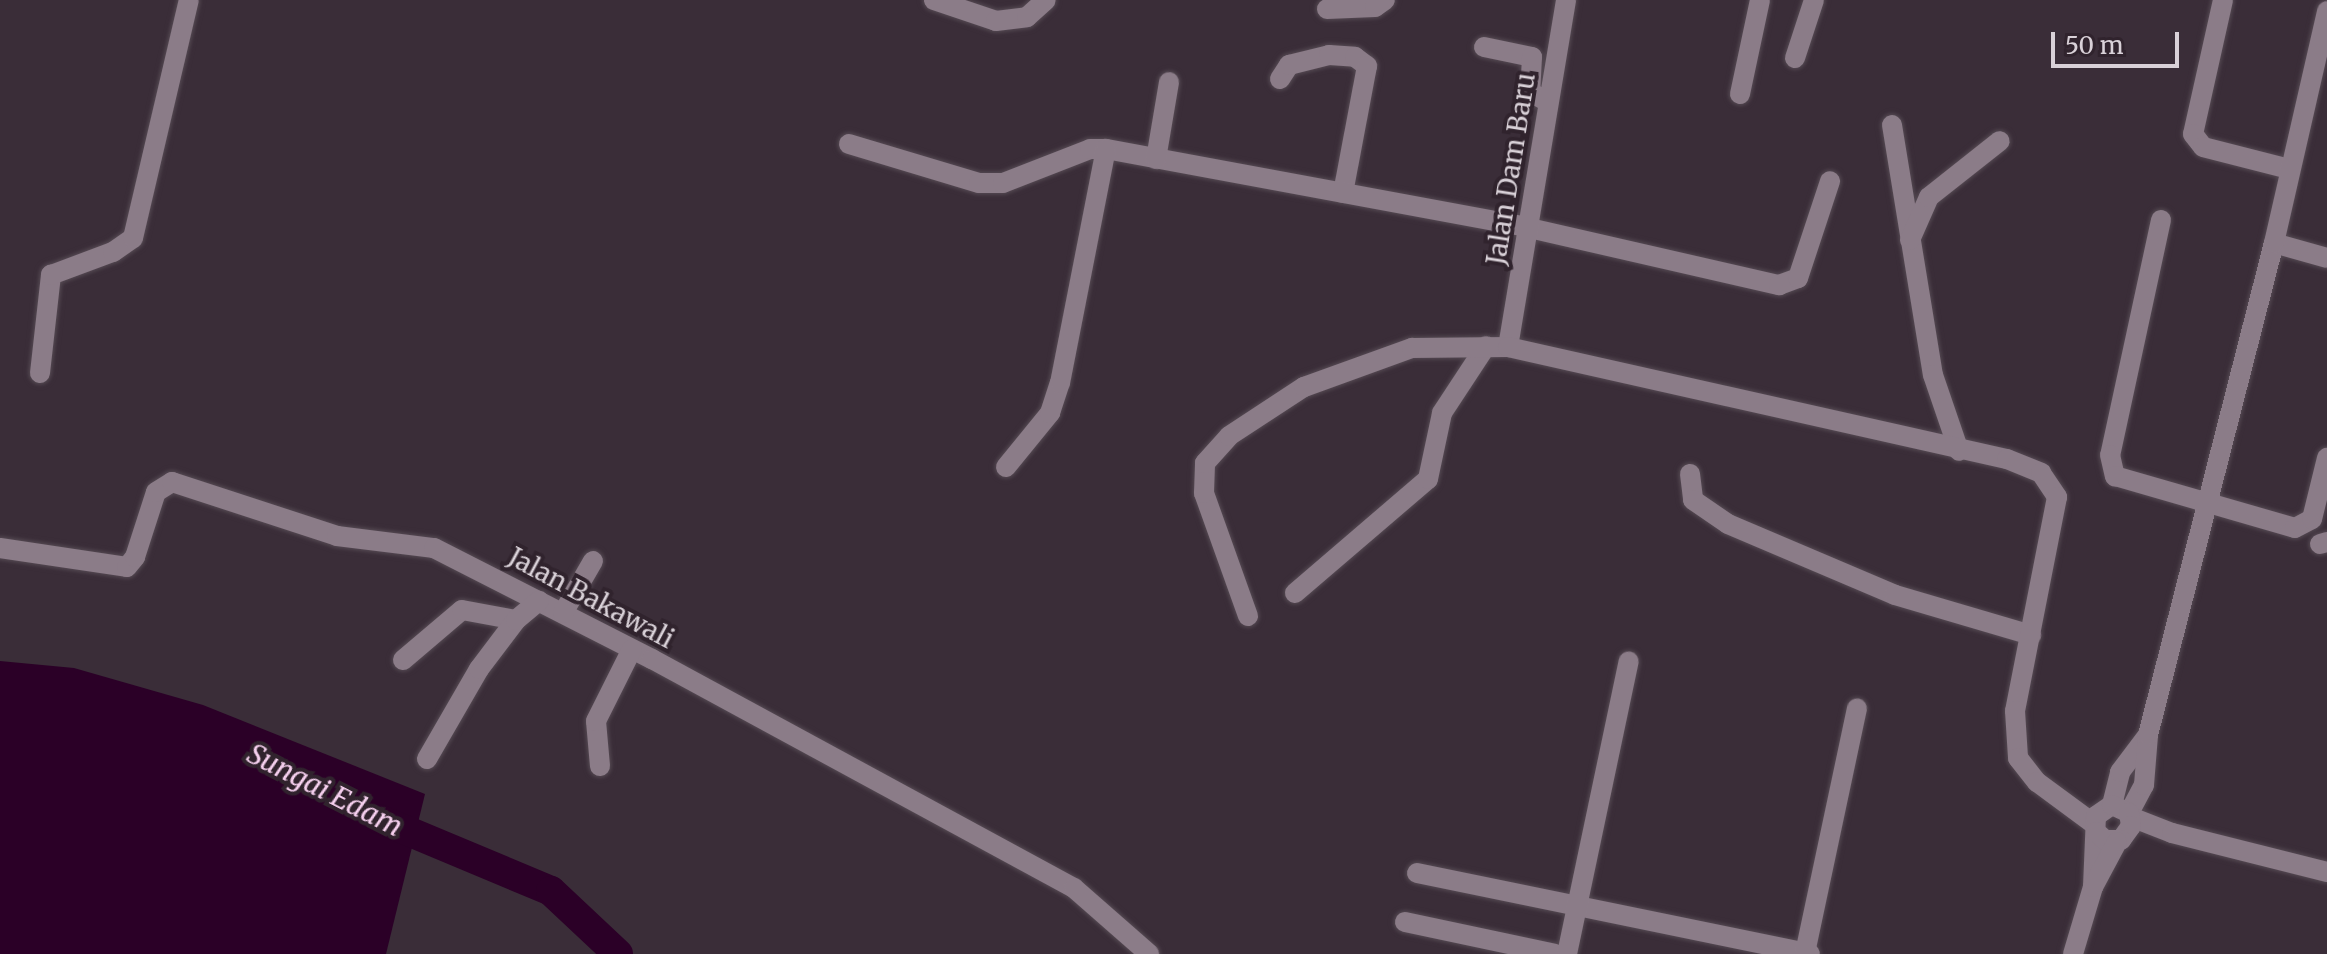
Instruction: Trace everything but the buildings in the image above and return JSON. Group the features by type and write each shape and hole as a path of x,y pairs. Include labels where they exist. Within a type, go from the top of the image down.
{"street":[{"path":"40,373 51,275 113,252 133,238 189,0"},
{"path":"934,0 996,21 1027,17 1046,0"},
{"path":"1327,9 1375,7 1385,0"},
{"name":"Jalan Dam Baru","path":"1508,347 1525,227 1566,0"},
{"path":"1740,94 1760,0"},
{"path":"1795,58 1814,0"},
{"path":"2223,0 2193,134 2203,147 2289,169"},
{"path":"2073,954 2093,887 2119,841 2128,834 2120,810 2120,772 2148,735 2205,502 2274,243 2327,11"},
{"path":"1484,47 1532,57 1530,92 1548,102"},
{"path":"1280,79 1289,65 1329,55 1355,57 1367,66 1343,193"},
{"path":"1156,159 1169,82"},
{"path":"1892,125 1933,375 1959,451"},
{"path":"1909,243 1929,197 2000,141"},
{"path":"849,144 979,183 1003,183 1090,149 1106,149 1525,227 1790,284 1798,278 1830,181"},
{"path":"1006,467 1050,413 1060,383 1106,149"},
{"path":"2161,220 2111,466 2115,476 2303,526 2312,519 2327,458"},
{"path":"2274,243 2327,258"},
{"path":"1295,593 1428,479 1442,413 1486,346"},
{"path":"1248,616 1204,493 1205,463 1216,447 1304,387 1345,369 1412,348 1508,347 1959,451 2007,459 2041,473 2057,497 2015,711 2018,758 2048,791 2071,802 2120,810 2172,833 2327,872"},
{"path":"1690,474 1693,500 1728,524 1895,595 2031,635"},
{"name":"Jalan Bakawali","path":"0,548 127,567 135,557 156,492 172,482 337,536 434,548 632,649 1074,888 1149,954"},
{"path":"563,613 593,561"},
{"path":"427,759 479,669 516,620 539,601"},
{"path":"403,660 462,610 516,620"},
{"path":"600,766 596,721 632,649"},
{"path":"1567,954 1629,661"},
{"path":"1417,873 1808,953 1857,708"},
{"path":"2071,802 2095,828 2119,841 2172,833"},
{"path":"2095,828 2120,810"},
{"path":"2093,887 2095,828"},
{"path":"1405,922 1555,954"}],"water":[{"path":"0,661 74,668 203,705 425,794 386,954 0,954"}],"waterway":[{"name":"Sungai Edam","path":"379,819 551,891 618,954"}]}
